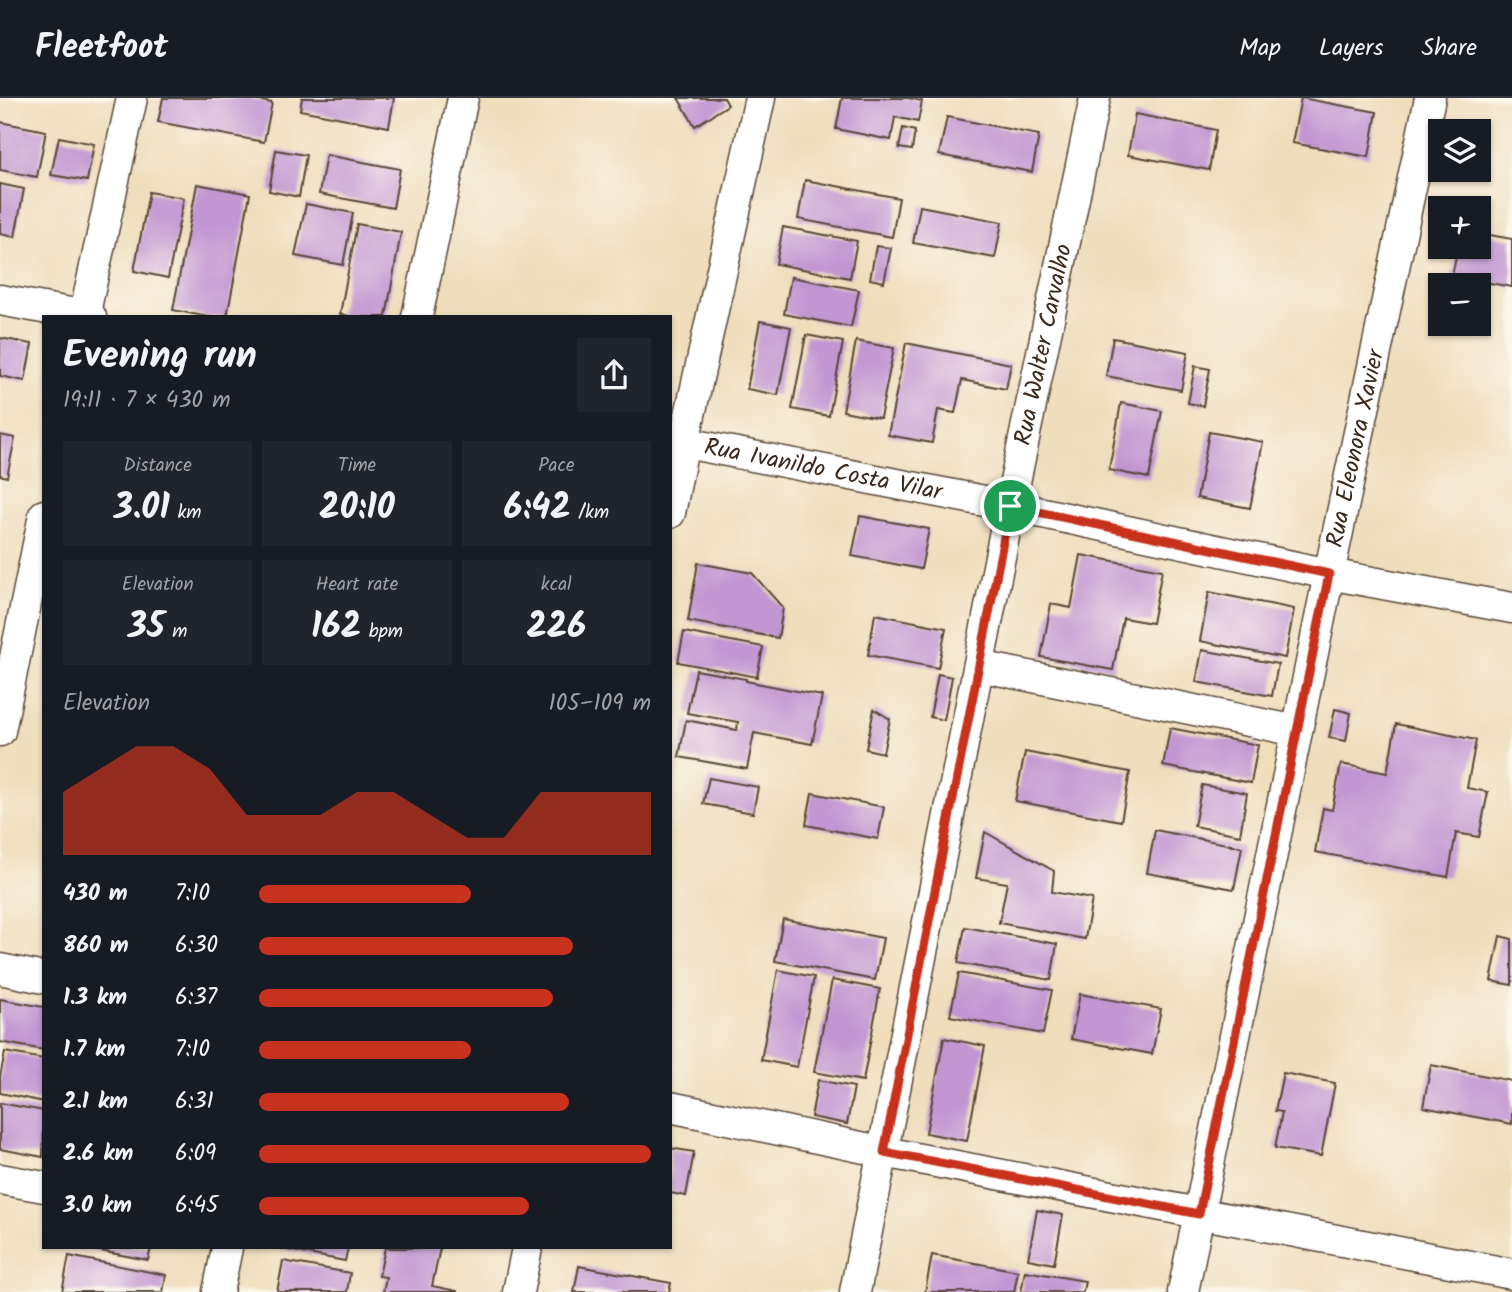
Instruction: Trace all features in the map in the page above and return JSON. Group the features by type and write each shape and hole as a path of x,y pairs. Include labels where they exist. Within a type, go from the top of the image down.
{"street":[{"path":"87,315 132,98"},
{"path":"417,315 463,98"},
{"path":"672,492 677,441 760,98"},
{"name":"Rua Walter Carvalho","path":"855,1292 1010,506 1095,98"},
{"name":"Rua Eleonora Xavier","path":"1183,1292 1329,574 1430,98"},
{"path":"0,300 82,315"},
{"name":"Rua Ivanildo Costa Vilar","path":"677,441 1010,506 1329,574 1512,608"},
{"path":"0,731 42,525"},
{"path":"979,666 1297,731"},
{"path":"0,969 42,978"},
{"path":"672,1107 884,1152 1512,1274"},
{"path":"0,1178 42,1187"},
{"path":"218,1292 228,1249"},
{"path":"518,1292 527,1249"}],"building":[{"path":"163,98 246,98 272,103 264,142 158,122"},
{"path":"302,98 394,98 389,127 300,110"},
{"path":"678,98 724,98 728,105 695,126"},
{"path":"842,98 908,98 922,101 918,122 895,117 891,140 836,129"},
{"path":"1301,98 1377,112 1369,157 1292,143"},
{"path":"1135,114 1216,130 1209,170 1128,155"},
{"path":"947,117 1039,135 1032,172 939,155"},
{"path":"0,122 46,131 37,177 0,170"},
{"path":"903,128 915,131 912,150 899,148"},
{"path":"59,137 94,144 87,181 51,175"},
{"path":"276,150 306,155 299,197 269,191"},
{"path":"326,155 400,169 393,208 319,194"},
{"path":"805,180 899,198 892,237 798,219"},
{"path":"0,184 24,189 15,237 0,234"},
{"path":"197,184 250,194 227,315 198,315 173,310"},
{"path":"149,192 184,198 168,278 134,271"},
{"path":"306,204 353,213 343,265 295,256"},
{"path":"920,206 1002,222 995,258 913,243"},
{"path":"357,224 401,232 386,315 340,314"},
{"path":"783,227 857,241 850,278 776,264"},
{"path":"1491,235 1512,239 1512,287 1491,283 1491,273 1453,273 1456,259 1491,259"},
{"path":"876,246 891,248 884,282 870,279"},
{"path":"791,277 859,290 851,327 784,314"},
{"path":"760,321 791,327 778,395 747,389"},
{"path":"806,335 843,342 829,416 792,409"},
{"path":"0,338 32,344 25,381 0,376"},
{"path":"1113,338 1188,352 1181,390 1106,376"},
{"path":"856,341 894,348 880,418 843,411"},
{"path":"906,343 1011,364 1006,389 962,380 955,413 938,410 932,443 888,435"},
{"path":"1195,366 1210,369 1203,406 1188,403"},
{"path":"1121,403 1162,411 1149,478 1109,470"},
{"path":"1209,432 1263,442 1250,508 1197,498"},
{"path":"0,435 15,438 7,477 0,475"},
{"path":"860,516 929,529 921,569 852,556"},
{"path":"1081,555 1162,570 1152,623 1123,618 1113,670 1041,657 1051,604 1071,608"},
{"path":"698,563 752,573 783,608 778,638 688,621"},
{"path":"1209,592 1294,609 1285,658 1200,641"},
{"path":"875,614 946,628 938,668 868,655"},
{"path":"684,632 763,647 757,677 678,662"},
{"path":"1202,650 1278,664 1272,696 1196,682"},
{"path":"696,670 822,696 812,744 754,733 747,769 679,757 686,720 737,730 738,722 687,713"},
{"path":"938,674 952,677 944,720 930,717"},
{"path":"874,709 890,719 883,753 866,749"},
{"path":"1335,709 1351,713 1346,741 1329,738"},
{"path":"1396,724 1476,740 1467,788 1488,792 1479,837 1456,833 1448,877 1315,852 1323,808 1332,810 1341,764 1387,773"},
{"path":"1170,728 1258,745 1251,783 1163,766"},
{"path":"1025,752 1130,772 1121,821 1015,801"},
{"path":"709,778 758,787 753,813 703,804"},
{"path":"1202,785 1247,793 1240,835 1194,826"},
{"path":"812,793 884,807 878,839 806,825"},
{"path":"1155,830 1242,847 1234,889 1147,873"},
{"path":"985,832 1054,871 1052,892 1092,899 1085,939 999,923 1007,883 976,878"},
{"path":"783,919 883,938 875,980 775,961"},
{"path":"965,927 1057,944 1051,980 958,963"},
{"path":"1500,936 1512,939 1512,985 1491,981"},
{"path":"778,970 814,977 797,1067 761,1060"},
{"path":"959,973 1052,990 1043,1034 950,1016"},
{"path":"832,980 880,989 863,1081 814,1072"},
{"path":"1080,994 1161,1009 1152,1054 1071,1039"},
{"path":"0,999 42,1007 42,1050 0,1042"},
{"path":"944,1038 985,1046 967,1141 926,1133"},
{"path":"5,1052 42,1059 42,1102 0,1093"},
{"path":"1431,1065 1512,1081 1512,1124 1423,1107"},
{"path":"1283,1073 1335,1083 1321,1156 1275,1148 1282,1112 1275,1111"},
{"path":"818,1080 854,1087 847,1124 811,1117"},
{"path":"0,1103 42,1111 42,1157 0,1149"},
{"path":"672,1148 694,1152 686,1196 672,1193"},
{"path":"1037,1210 1063,1215 1054,1264 1028,1259"},
{"path":"90,1249 151,1249 148,1260"},
{"path":"282,1249 348,1249 345,1261"},
{"path":"385,1249 440,1249 432,1286 457,1292 383,1292 386,1277 379,1276"},
{"path":"932,1255 1018,1271 1014,1292 925,1292"},
{"path":"69,1256 166,1275 163,1292 62,1292"},
{"path":"283,1261 350,1273 347,1292 277,1292"},
{"path":"579,1266 671,1283 669,1292 574,1292"},
{"path":"1025,1271 1085,1281 1083,1292 1021,1292"}],"route":[{"path":"1010,506 1329,574 1199,1214 884,1152 1010,506"}]}
